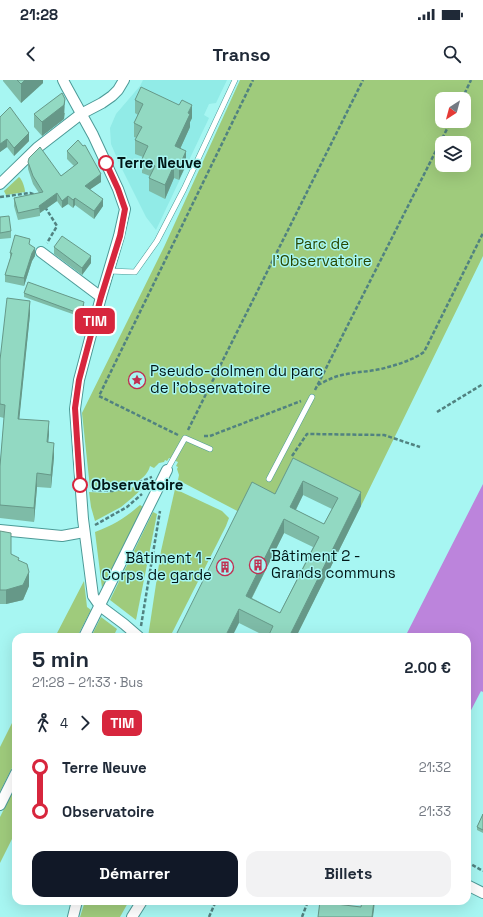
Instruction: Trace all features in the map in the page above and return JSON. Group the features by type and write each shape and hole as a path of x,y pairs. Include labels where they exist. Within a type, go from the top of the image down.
{"street":[{"path":"63,80 104,157 125,209 120,236 101,297 79,380 75,408 84,532 89,557 93,596 100,606 134,633"},
{"path":"0,184 37,148 81,114 112,96 124,80"},
{"path":"41,252 101,297"},
{"path":"86,633 167,470"},
{"path":"0,530 62,536 84,532"},
{"path":"0,805 12,781"},
{"path":"471,887 483,893"},
{"path":"73,917 76,905"},
{"path":"132,917 140,905"}],"lane":[{"path":"109,271 135,272 157,241 184,189 236,80"},
{"path":"269,479 312,397"},
{"path":"167,470 184,438 210,449"}],"path":[{"path":"253,80 99,396 184,438 364,80"},
{"path":"465,92 471,80"},
{"path":"203,436 210,436 312,397 447,128"},
{"path":"0,197 30,193 38,196"},
{"path":"41,252 57,226 42,202"},
{"path":"317,385 337,376 380,369 402,363 416,358 424,352 483,233"},
{"path":"437,412 483,384"},
{"path":"291,458 307,434 384,435 420,447"},
{"path":"80,487 90,490 112,491 124,488 167,470"},
{"path":"84,532 127,507 144,491"},
{"path":"140,633 161,509"},
{"path":"471,864 483,871"},
{"path":"208,917 214,905"},
{"path":"302,917 306,905"}],"shaded area":[{"path":"143,80 227,80 216,103 209,104 204,115 209,118 156,230 146,217 111,144 110,128 116,114 140,86"},
{"path":"483,484 483,692 481,691 471,710 471,633 407,633"}],"green space":[{"name":"Parc de l'Observatoire","path":"240,80 483,80 483,256 361,506 293,471 275,507 243,514 178,480 178,467 176,466 178,462 169,458 167,461 165,460 164,462 159,463 154,468 150,466 148,472 142,478 128,486 111,489 102,488 102,486 90,488 82,413 164,247"},
{"path":"19,177 25,192 6,195 4,191"},
{"path":"139,485 145,486 121,507 95,521 89,492 106,493 125,490"},
{"path":"175,489 222,511 229,518 172,633 149,633 161,551"},
{"path":"140,505 143,507 102,588 95,532 119,521"},
{"path":"153,512 157,514 136,620 110,600"},
{"path":"84,581 87,607 91,610 79,633 57,633"},
{"path":"101,617 117,629 115,633 93,633"},
{"path":"12,723 12,768 0,792 0,747"},
{"path":"12,793 12,839 0,863 0,817"},
{"path":"84,905 127,905 120,917 80,917"}],"building":[{"path":"17,80 25,80 21,84"},
{"path":"141,87 179,105 182,100 192,105 188,113 190,114 175,146 186,151 179,167 174,165 165,185 149,178 155,166 142,159 148,146 135,140 142,127 134,123 143,104 135,100"},
{"path":"62,93 65,99 64,105 42,122 34,114"},
{"path":"10,107 29,133 14,148 7,139 0,144 0,117"},
{"path":"78,140 83,146 85,145 101,174 85,186 103,199 94,211 75,198 73,200 68,196 62,201 57,193 39,206 40,208 18,213 14,198 43,192 33,176 28,162 29,158 40,147 61,176 78,163 67,151"},
{"path":"9,216 11,231 0,233 0,217"},
{"path":"15,235 30,239 29,244 35,248 24,278 5,275 12,253 10,253"},
{"path":"62,236 91,256 82,268 54,247"},
{"path":"28,282 84,302 81,314 24,293"},
{"path":"7,298 30,301 18,419 49,421 47,442 54,443 51,475 37,473 34,508 0,505 0,466 5,405 0,404 0,360"},
{"path":"293,458 361,492 291,633 270,633 273,626 239,609 227,633 177,633 252,482 275,494","holes":["303,481 338,498 324,524 290,507","284,519 319,537 280,613 246,596"]},
{"path":"0,531 11,533 11,554 19,558 18,560 27,564 29,572 23,585 6,590 0,590"},
{"path":"483,814 483,830 477,827"},
{"path":"320,905 361,907 361,905 374,905 372,917 318,917"}],"bus line":[{"name":"TIM","path":"80,485 75,408 79,380 101,297 120,236 125,209 106,163"}],"place":[{"name":"Terre Neuve","path":"106,163"},
{"name":"Pseudo-dolmen du parc de l'observatoire","path":"137,380"},
{"name":"Observatoire","path":"80,485"},
{"name":"Bâtiment 2 - Grands communs","path":"258,565"},
{"name":"Bâtiment 1 - Corps de garde","path":"225,567"}]}
